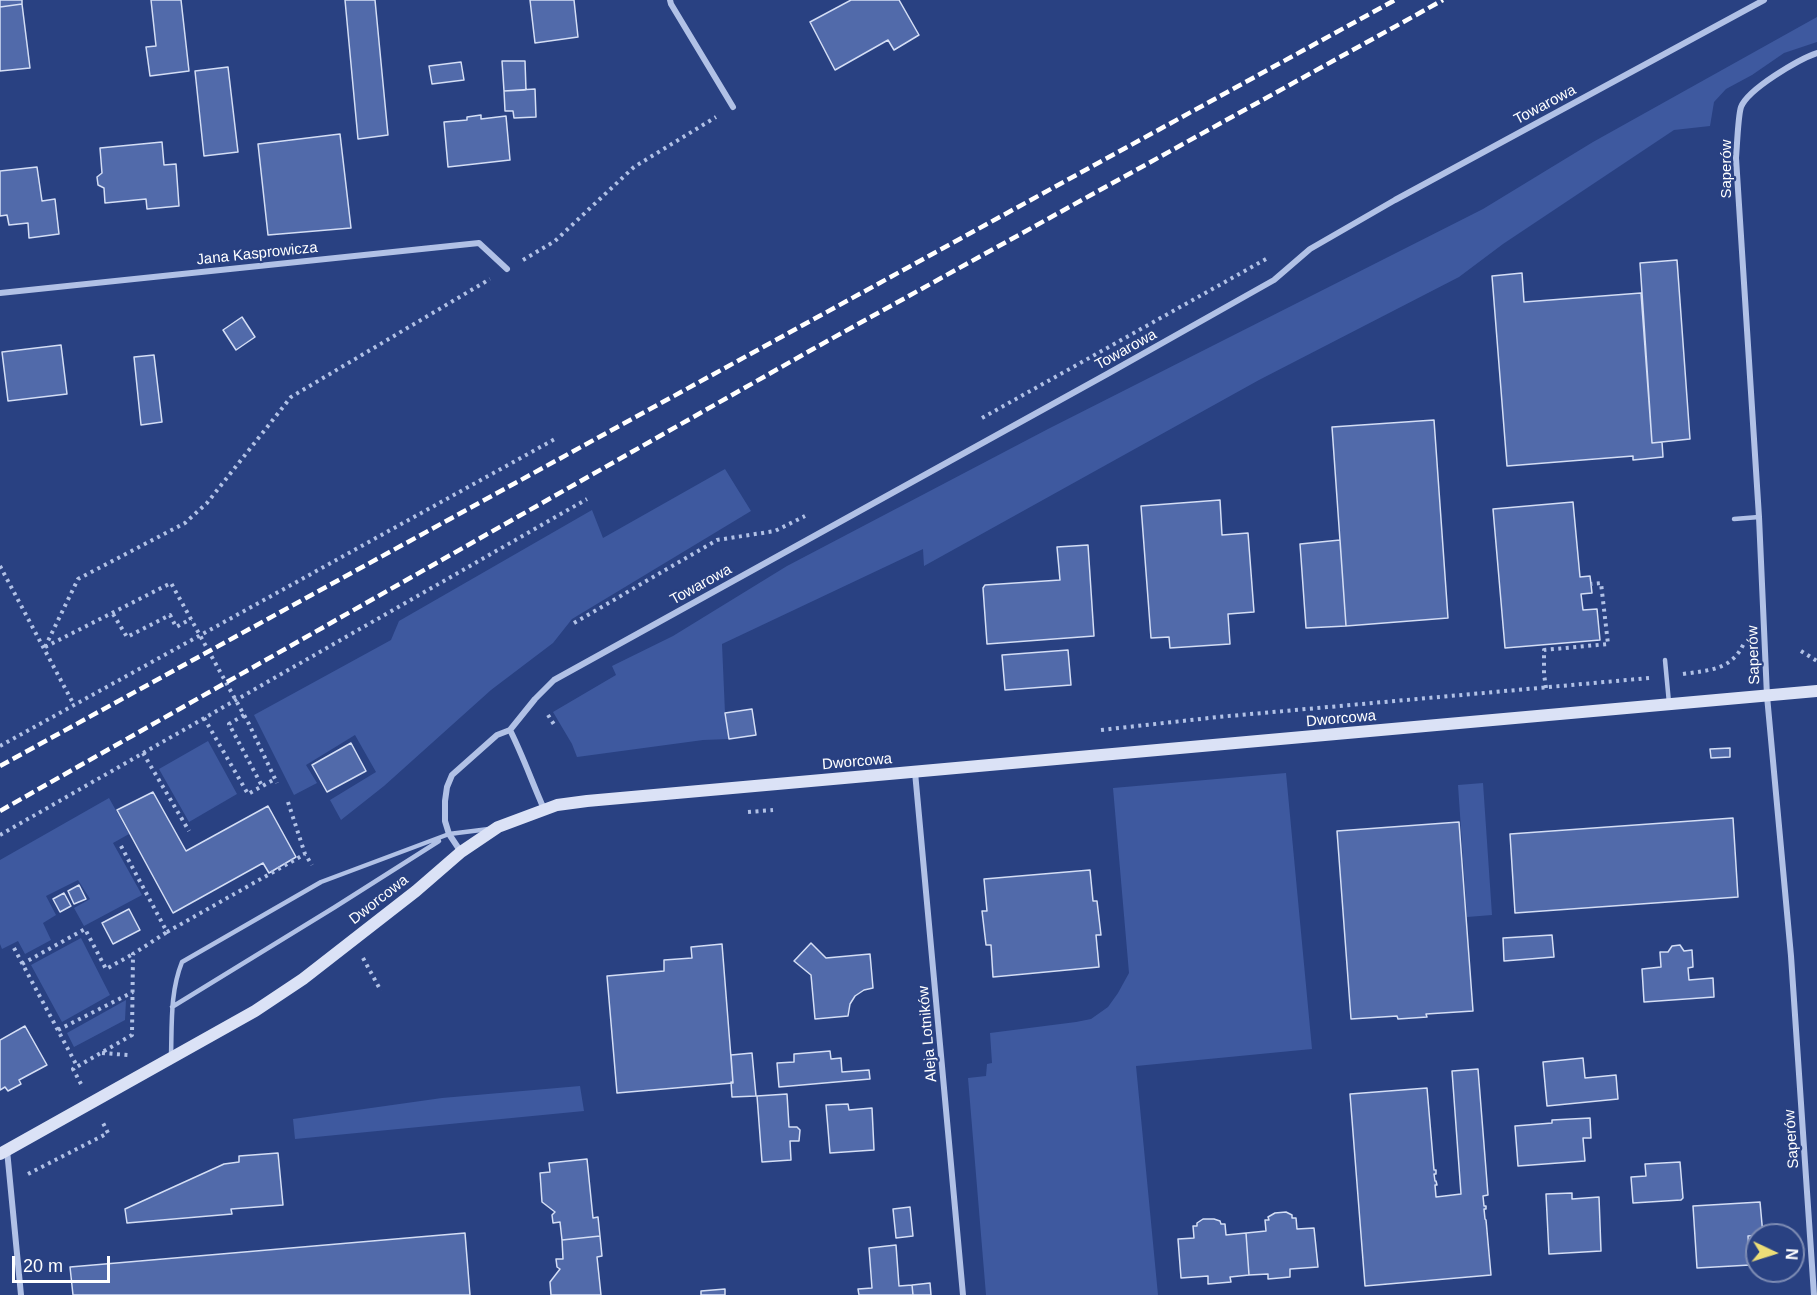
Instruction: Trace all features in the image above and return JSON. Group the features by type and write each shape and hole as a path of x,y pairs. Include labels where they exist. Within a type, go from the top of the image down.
{"street":[{"path":"670,0 734,107"},
{"name":"Towarowa","path":"460,852 449,834 445,821 447,787 452,775 497,735 510,730 554,680 1120,368 1274,280 1310,249 1395,200 1764,0"},
{"name":"Saperów","path":"1815,1295 1791,956 1767,696 1759,517 1736,158 1741,107 1751,93 1764,83 1817,53"},
{"name":"Jana Kasprowicza","path":"0,293 479,243 507,269"},
{"name":"Dworcowa","path":"4,1152 255,1011 303,979 416,891 460,852 498,827 544,808 587,801 1817,692"},
{"path":"510,730 523,754 528,774 544,808"},
{"name":"Aleja Lotników","path":"915,772 963,1295"},
{"path":"4,1152 21,1295"}],"lane":[{"path":"1734,519 1759,517"},
{"path":"1665,660 1669,706"},
{"path":"170,1060 173,994 182,962 321,882 449,834 498,827"},
{"path":"172,1007 449,834"}],"path":[{"path":"45,647 78,579 185,523 207,503 291,397 555,241 634,167 734,107"},
{"path":"981,418 1275,254"},
{"path":"0,746 555,439"},
{"path":"0,835 587,499"},
{"path":"574,623 717,540 776,531 807,514"},
{"path":"0,566 74,705"},
{"path":"45,647 171,583 249,724 276,781 248,794 204,718"},
{"path":"1546,688 1544,650 1608,644 1601,583 1591,585"},
{"path":"113,614 127,637 170,615 176,627 191,619"},
{"path":"1099,730 1218,717 1666,677 1718,669 1729,662 1744,645 1745,638"},
{"path":"1801,651 1817,661"},
{"path":"547,714 555,726"},
{"path":"244,715 229,724 262,786"},
{"path":"143,753 189,831"},
{"path":"121,846 167,932"},
{"path":"22,964 85,929 106,969 305,854"},
{"path":"14,948 77,1066"},
{"path":"78,1079 73,1070 77,1066 132,1035 133,954"},
{"path":"58,1030 133,992"},
{"path":"31,1172 108,1132 104,1124"}],"shaded area":[{"path":"1817,17 1817,42 1784,53 1752,75 1726,89 1714,102 1710,126 1674,130 1503,244 1459,277 1259,380 924,566 923,549 722,644 725,713 729,739 703,740 577,757 553,712 616,675 612,666 673,636 787,566 1048,429 1483,209 1593,142"},
{"path":"725,469 751,511 572,619 553,643 491,690 384,786 341,820 330,800 376,772 355,735 306,765 317,783 294,795 254,715 391,640 399,621 592,510 603,538"},
{"path":"208,741 237,794 189,822 159,769"},
{"path":"1286,773 1312,1049 1136,1066 1158,1295 986,1295 968,1078 986,1076 987,1064 992,1063 990,1033 1091,1019 1108,1007 1129,973 1113,788"},
{"path":"1483,783 1492,915 1467,917 1458,785"},
{"path":"109,798 129,834 113,843 142,895 84,926 74,908 90,899 78,880 46,896 56,915 43,923 51,940 25,954 18,941 2,949 0,944 0,860"},
{"path":"81,938 110,995 62,1022 31,965"},
{"path":"126,1000 125,1020 74,1047 67,1033"},
{"path":"580,1086 584,1111 295,1139 293,1119 442,1098"}],"building":[{"path":"0,0 22,0 22,4 0,7"},
{"path":"151,0 181,0 189,71 150,76 146,47 156,46"},
{"path":"345,0 375,0 388,135 358,139"},
{"path":"530,0 574,0 578,37 535,43"},
{"path":"851,0 899,0 919,35 894,50 888,40 835,70 810,22"},
{"path":"22,4 30,68 0,71 0,7"},
{"path":"502,61 525,61 526,90 504,91"},
{"path":"461,62 464,80 432,84 429,66"},
{"path":"228,67 238,152 204,156 195,71"},
{"path":"535,89 536,117 514,118 513,111 505,111 504,91"},
{"path":"481,115 481,119 506,116 510,160 448,167 444,122 467,120 467,117"},
{"path":"340,134 351,228 268,235 258,144"},
{"path":"162,142 164,165 176,164 179,206 147,209 146,199 105,203 104,188 98,185 97,177 102,173 100,148"},
{"path":"37,167 42,201 55,199 59,234 29,238 28,223 9,225 7,215 0,216 0,171"},
{"path":"1677,260 1690,439 1652,443 1640,263"},
{"path":"1522,273 1524,302 1641,293 1652,443 1662,442 1663,457 1633,460 1633,456 1507,466 1492,276"},
{"path":"242,317 255,337 236,350 223,330"},
{"path":"61,345 67,394 8,401 2,352"},
{"path":"154,355 162,422 141,425 134,357"},
{"path":"1434,420 1448,618 1346,626 1332,427"},
{"path":"1220,500 1222,535 1248,533 1254,612 1228,614 1230,644 1170,648 1169,637 1151,638 1141,506"},
{"path":"1573,502 1580,577 1590,576 1592,593 1581,594 1583,610 1597,609 1600,640 1505,648 1493,509"},
{"path":"1340,540 1346,626 1306,628 1300,544"},
{"path":"1088,545 1094,636 987,644 983,588 985,585 1060,580 1057,547"},
{"path":"1068,650 1071,685 1005,690 1002,655"},
{"path":"752,709 756,735 729,739 725,713"},
{"path":"351,743 366,771 327,792 312,765"},
{"path":"1730,748 1730,757 1711,758 1710,749"},
{"path":"153,792 186,851 268,806 296,857 269,873 263,863 173,913 117,810"},
{"path":"1733,818 1738,897 1515,913 1510,834"},
{"path":"1459,822 1473,1011 1426,1014 1427,1017 1398,1019 1397,1016 1351,1019 1337,831"},
{"path":"1090,870 1093,901 1097,901 1101,935 1096,935 1099,967 993,977 991,945 986,945 982,911 987,911 984,879"},
{"path":"79,885 86,899 74,904 68,891"},
{"path":"64,893 71,906 60,912 53,899"},
{"path":"129,909 140,930 113,944 102,923"},
{"path":"1552,935 1554,957 1504,961 1503,938"},
{"path":"811,943 826,958 870,954 873,988 864,990 855,996 850,1004 848,1016 815,1019 811,975 794,961"},
{"path":"722,944 733,1083 617,1093 607,976 664,971 664,960 692,958 691,947"},
{"path":"1680,945 1684,951 1692,950 1693,967 1688,968 1689,980 1713,978 1714,997 1644,1002 1642,969 1661,967 1660,952 1668,952 1672,946"},
{"path":"25,1026 47,1065 19,1080 21,1084 8,1091 5,1087 0,1090 0,1040"},
{"path":"830,1051 831,1059 841,1058 842,1072 869,1070 870,1079 779,1087 777,1063 794,1062 794,1054"},
{"path":"752,1053 756,1096 732,1097 731,1055"},
{"path":"1583,1058 1585,1078 1616,1075 1618,1099 1547,1106 1543,1062"},
{"path":"1478,1069 1488,1195 1483,1196 1484,1206 1486,1206 1484,1209 1491,1275 1365,1286 1350,1094 1427,1088 1434,1170 1436,1170 1434,1174 1437,1185 1435,1185 1436,1197 1461,1194 1452,1071"},
{"path":"787,1094 789,1127 797,1127 800,1130 799,1141 790,1141 791,1160 762,1162 757,1096"},
{"path":"848,1104 849,1110 872,1108 874,1150 830,1153 826,1105"},
{"path":"1590,1118 1591,1138 1583,1138 1585,1161 1518,1166 1515,1126 1552,1123 1552,1120"},
{"path":"278,1153 283,1205 231,1209 232,1214 127,1223 125,1209 224,1164 239,1162 239,1156"},
{"path":"587,1159 593,1218 598,1217 600,1236 562,1240 560,1222 553,1223 552,1215 555,1212 542,1202 540,1173 550,1172 549,1163"},
{"path":"1680,1162 1683,1198 1681,1200 1633,1203 1631,1177 1646,1176 1645,1164"},
{"path":"1572,1193 1572,1199 1599,1197 1601,1251 1549,1254 1546,1194"},
{"path":"1760,1202 1762,1223 1745,1223 1745,1265 1697,1268 1693,1206"},
{"path":"910,1207 913,1236 896,1238 893,1209"},
{"path":"1286,1212 1292,1215 1292,1218 1296,1218 1297,1229 1314,1228 1318,1267 1290,1269 1290,1277 1268,1279 1268,1274 1249,1275 1246,1233 1266,1231 1265,1220 1269,1220 1268,1217 1275,1213"},
{"path":"1203,1219 1214,1219 1225,1224 1226,1235 1246,1233 1249,1275 1230,1277 1231,1282 1208,1284 1208,1276 1181,1278 1178,1239 1194,1238 1193,1226 1197,1226 1197,1223"},
{"path":"465,1233 470,1295 73,1295 70,1267"},
{"path":"600,1236 602,1256 597,1257 601,1295 551,1295 550,1282 560,1269 557,1267 556,1259 563,1259 562,1240"},
{"path":"896,1245 899,1286 912,1285 913,1295 859,1295 858,1289 872,1288 869,1248"},
{"path":"930,1283 931,1295 913,1295 912,1285"},
{"path":"725,1289 725,1295 701,1295 701,1291"}],"railway":[{"path":"0,766 1395,0"},
{"path":"0,811 813,349 1443,0"}]}
